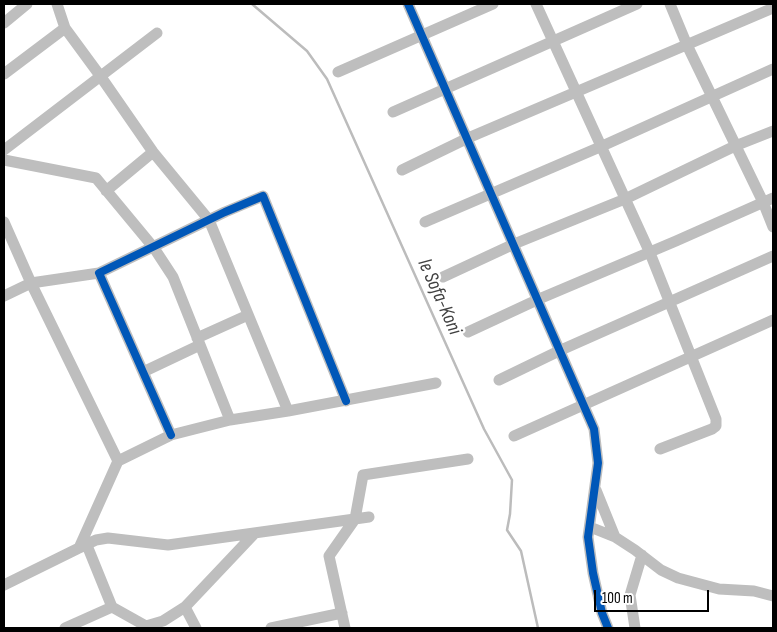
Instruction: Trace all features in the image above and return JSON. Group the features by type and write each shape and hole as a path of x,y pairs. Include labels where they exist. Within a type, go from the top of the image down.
{"street":[{"path":"4,23 27,4"},
{"path":"57,4 65,28 153,152 209,220 288,411"},
{"path":"408,4 585,404 594,429 598,463 588,537 592,572 602,613 608,628"},
{"path":"338,72 493,4"},
{"path":"536,4 650,253 716,419 716,426 712,429 660,449"},
{"path":"394,112 446,87 637,4"},
{"path":"670,4 687,45 735,146 768,200 773,227"},
{"path":"402,170 468,138 773,8"},
{"path":"4,74 65,28"},
{"path":"4,150 157,34"},
{"path":"425,222 773,69"},
{"path":"443,276 514,244 624,199 735,146 773,131"},
{"path":"106,190 153,152"},
{"path":"4,160 96,178 154,248 173,277 230,420"},
{"path":"4,296 31,283 99,274 209,220 263,196 346,401"},
{"path":"468,332 539,299 650,253 768,200"},
{"path":"4,222 31,283 118,462"},
{"path":"499,380 561,350 773,256"},
{"path":"99,274 171,434"},
{"path":"143,372 248,315"},
{"path":"514,436 773,320"},
{"path":"255,532 185,607 164,621 146,626 112,607 83,543 118,462 171,434 230,420 346,401 436,383"},
{"path":"345,628 329,556 355,519 363,475 468,458"},
{"path":"595,487 615,537"},
{"path":"4,585 83,543 108,538 168,545 369,517"},
{"path":"590,527 615,537 661,570 678,578 720,589 754,591 773,596"},
{"path":"635,628 630,595 642,555"},
{"path":"65,628 112,607"},
{"path":"185,607 196,628"},
{"path":"271,628 342,613"}],"waterway":[{"name":"le Sofa-Koni","path":"252,4 307,51 327,79 484,429 512,480 507,530 521,551 538,628"}],"cycle path":[{"path":"408,4 594,429 598,463 588,537 593,573 602,613 608,628"},
{"path":"171,435 99,273 225,212 263,196 346,401"}]}
